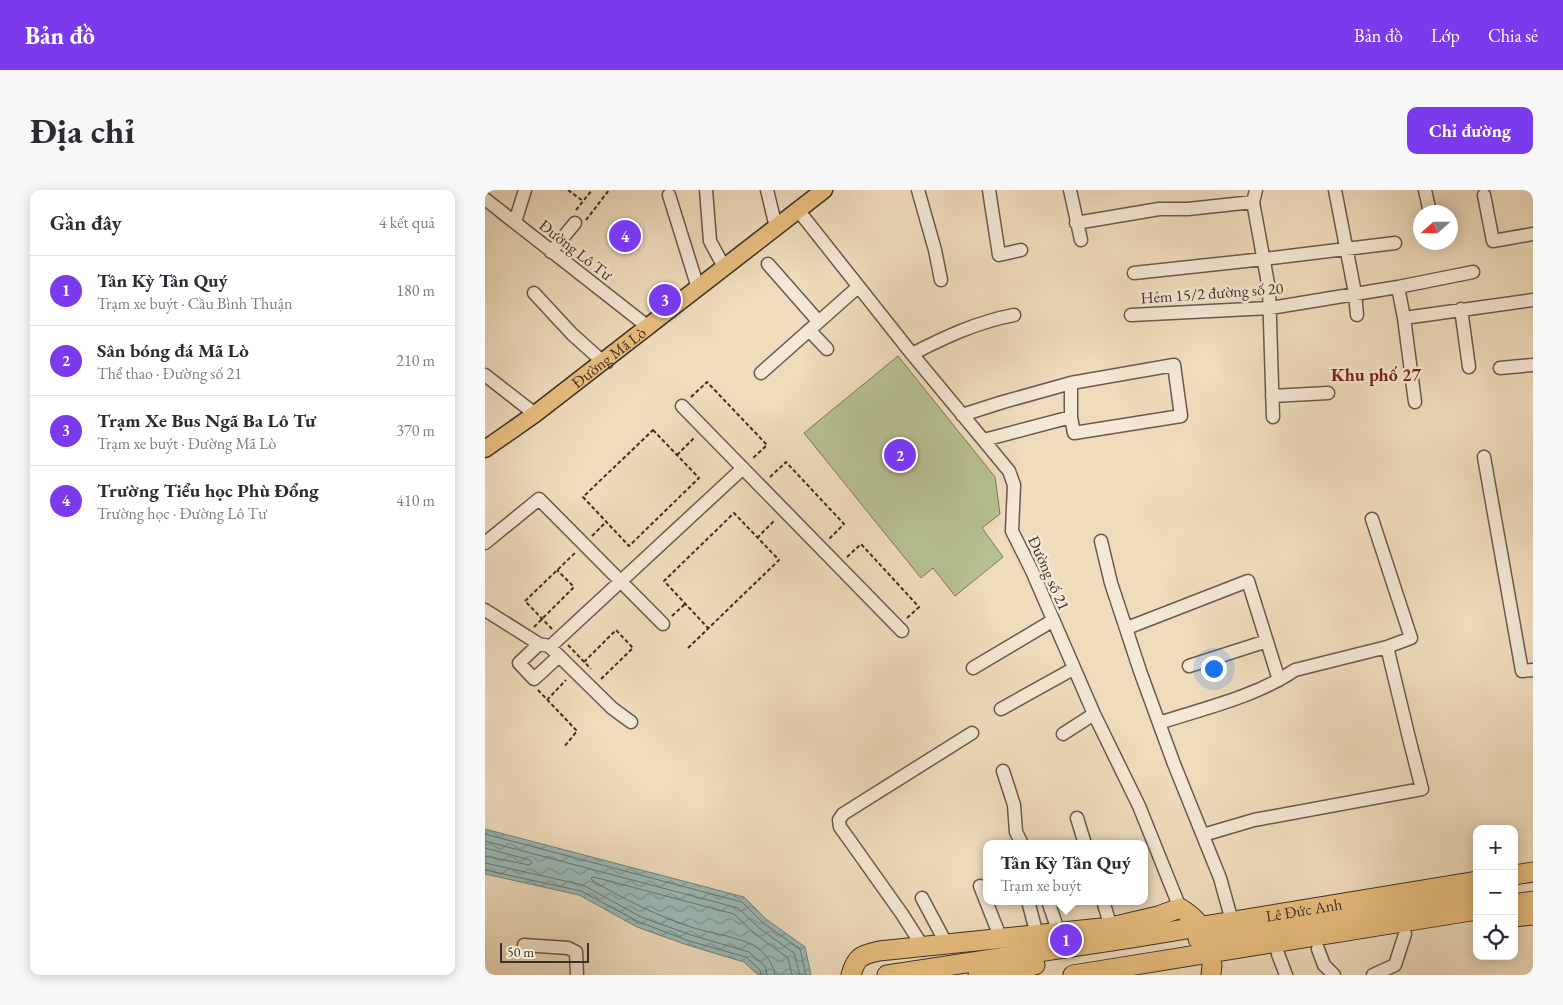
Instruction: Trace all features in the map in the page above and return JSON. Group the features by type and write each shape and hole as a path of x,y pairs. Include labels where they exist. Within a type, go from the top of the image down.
{"highway":[{"path":"1518,874 1533,872"},
{"name":"Lê Đức Anh","path":"1171,951 1202,932 1232,921 1473,882"},
{"path":"1518,890 1533,888"},
{"name":"Lê Đức Anh","path":"887,975 1131,938 1289,927 1473,898"},
{"path":"1518,903 1533,901"},
{"path":"851,975 858,959 864,955 879,951 1111,927 1158,916 1180,908 1188,912 1202,932"},
{"name":"Lê Đức Anh","path":"1144,975 1211,970 1277,948 1473,911"},
{"path":"1518,917 1533,915"},
{"name":"Lê Đức Anh","path":"1171,951 1277,948 1318,949 1473,924"},
{"path":"977,975 1171,951"},
{"path":"1073,975 1171,951"}],"main road":[{"name":"Đường Mã Lò","path":"485,449 535,414 823,190"}],"street":[{"path":"515,222 525,190"},
{"path":"707,190 710,241 724,267"},
{"path":"767,190 776,227"},
{"path":"918,190 935,250 941,280"},
{"path":"989,190 999,255 1021,250"},
{"path":"1070,190 1081,240"},
{"path":"1335,190 1345,250 1355,293 1357,315"},
{"path":"1425,190 1428,205"},
{"path":"669,195 698,288"},
{"path":"1484,195 1493,240 1533,234"},
{"path":"1076,223 1159,209 1189,208 1255,196 1269,289 1273,417"},
{"name":"Đường Lô Tư","path":"485,199 647,326"},
{"name":"Đường số 21","path":"798,210 912,354 1009,471 1014,485 1012,531 1032,571 1073,669 1139,806 1180,908"},
{"path":"551,252 578,219"},
{"path":"1135,273 1395,243"},
{"path":"768,264 814,326 827,349"},
{"name":"Hẻm 15/2 đường số 20","path":"1131,314 1270,308 1398,287 1473,272"},
{"path":"761,374 858,287"},
{"path":"1398,287 1405,318 1415,402"},
{"path":"535,293 572,334 602,361"},
{"path":"1405,318 1533,300"},
{"path":"1461,309 1469,367"},
{"path":"912,354 969,327 992,319 1014,315"},
{"path":"963,416 1003,402 1071,383 1174,365 1181,416 1074,433 1071,417 1071,383"},
{"path":"1500,368 1533,365"},
{"path":"485,375 535,414"},
{"path":"1272,396 1328,393"},
{"path":"682,406 900,629"},
{"path":"984,440 1071,417"},
{"path":"1484,457 1522,671 1533,670"},
{"path":"559,656 534,679 519,663 544,645 553,644 743,468"},
{"path":"485,543 539,499 663,624"},
{"path":"1159,723 1255,691 1295,670 1387,647 1411,638 1371,519"},
{"path":"1101,541 1111,583 1159,723 1220,878 1232,921"},
{"path":"1127,628 1248,581 1279,680"},
{"path":"485,610 559,656 612,708 631,722"},
{"path":"973,668 1052,621"},
{"path":"1189,666 1267,641"},
{"path":"1203,835 1254,820 1423,789 1387,647"},
{"path":"1001,709 1073,669"},
{"path":"1063,734 1094,714"},
{"path":"923,947 902,914 840,827 839,820 843,814 972,733"},
{"path":"1003,771 1014,805 1016,832 1020,840"},
{"path":"1077,818 1084,840"},
{"path":"980,886 983,894"},
{"path":"922,898 947,945"},
{"path":"988,905 1001,939"},
{"path":"1028,905 1037,935"},
{"path":"1049,905 1059,933"},
{"path":"1104,905 1111,927"},
{"path":"1373,975 1395,965 1405,934"},
{"path":"524,945 568,948 576,952 577,975"},
{"path":"1277,948 1286,975"},
{"path":"1318,949 1324,965 1334,975"}],"path":[{"path":"568,190 583,202"},
{"path":"578,219 583,202 592,190"},
{"path":"578,219 609,190"},
{"path":"682,406 707,382 767,445 743,468"},
{"path":"677,455 705,428"},
{"path":"653,430 677,455 699,478 629,546 583,497 653,430"},
{"path":"761,486 785,462 844,524 820,547"},
{"path":"757,538 785,511"},
{"path":"687,648 708,628 779,560 734,513 663,581 708,628"},
{"path":"525,601 606,522"},
{"path":"838,565 861,544 919,607 900,629"},
{"path":"525,636 574,587 557,570"},
{"path":"663,624 685,604"},
{"path":"584,662 616,630 633,648 601,679"},
{"path":"534,679 533,685 577,731 564,747"}],"green space":[{"path":"898,356 995,477 1000,514 982,528 1003,557 955,596 933,568 921,578 804,433"}],"water":[{"path":"485,829 744,897 766,919 805,947 811,975 758,975 744,962 687,945 637,927 579,895 485,874"}],"place":[{"name":"Trường Tiểu học Phù Đổng","path":"625,236"},
{"name":"Trạm Xe Bus Ngã Ba Lô Tư","path":"665,300"},
{"name":"Sân bóng đá Mã Lò","path":"900,455"},
{"name":"Tân Kỳ Tân Quý","path":"1066,940"}],"district":[{"name":"Khu phố 27","path":"1376,374"}]}
